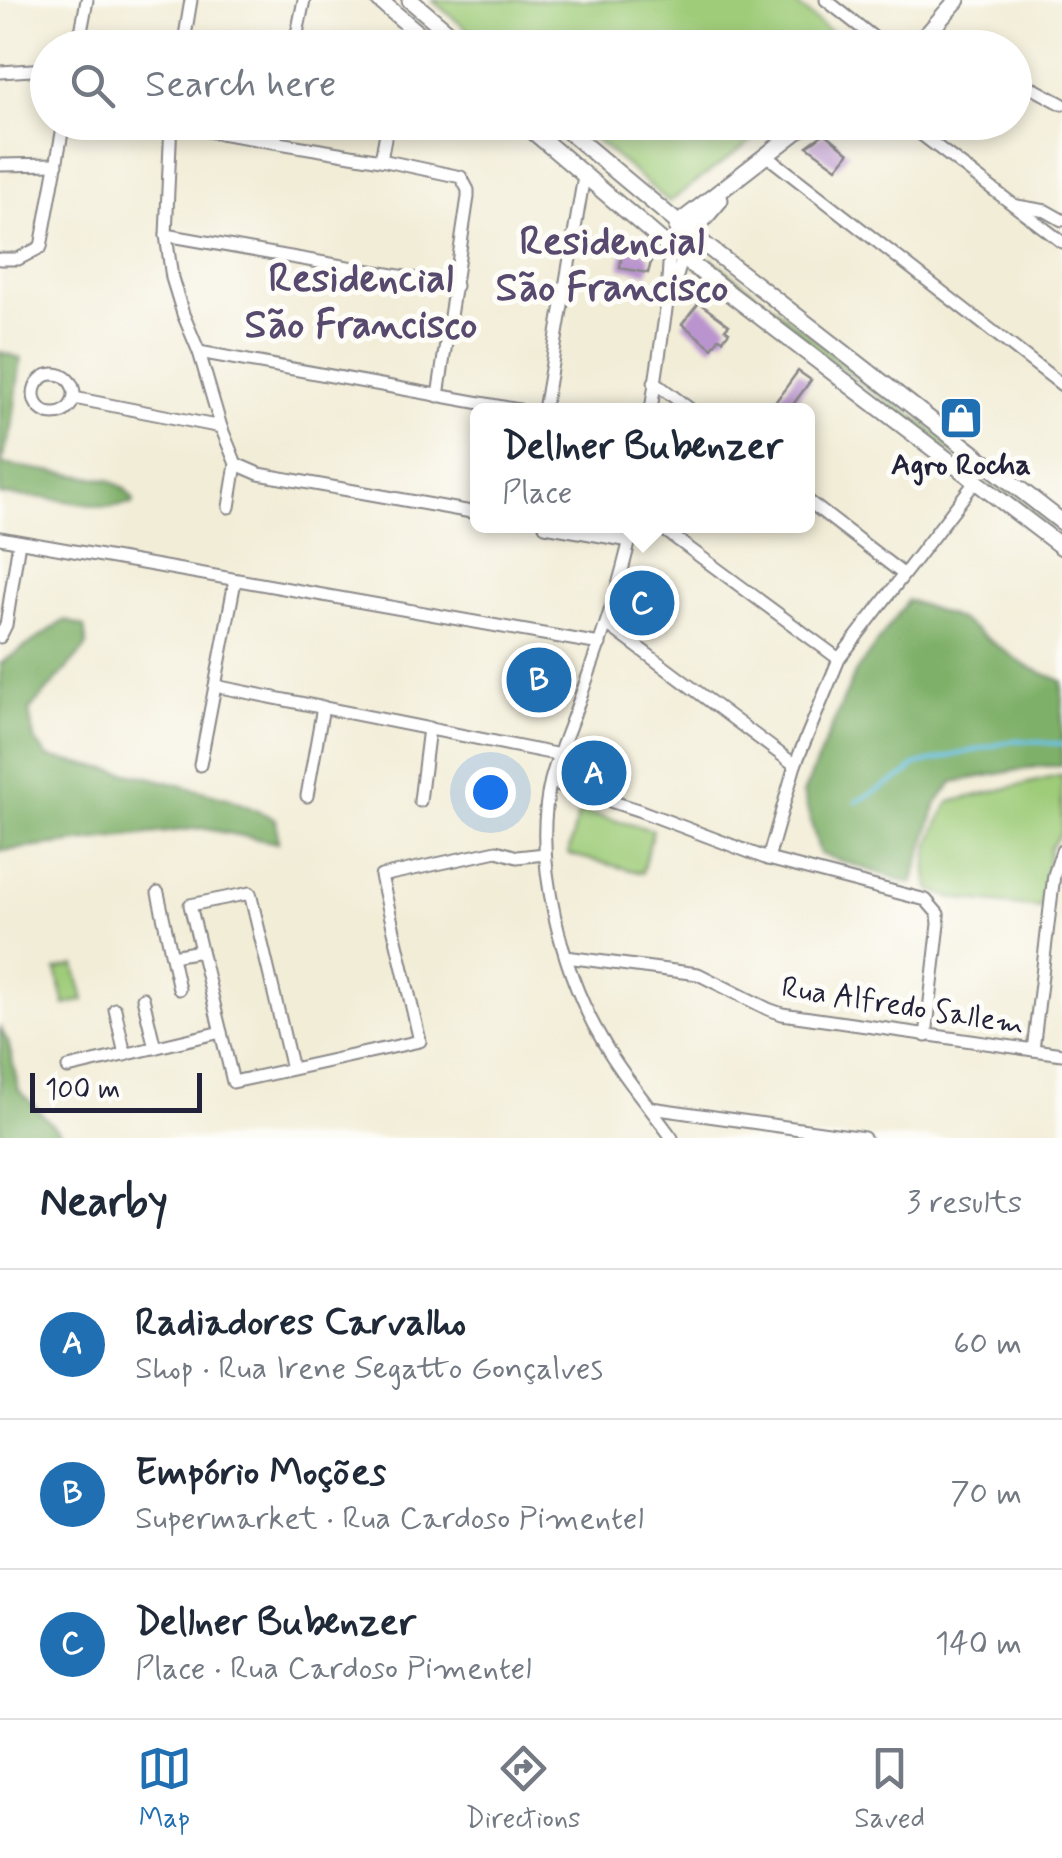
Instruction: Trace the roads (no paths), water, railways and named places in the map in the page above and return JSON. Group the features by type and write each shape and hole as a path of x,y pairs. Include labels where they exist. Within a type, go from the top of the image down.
{"main road":[{"path":"379,0 416,30"},
{"path":"410,0 446,30"},
{"path":"931,30 957,0"},
{"path":"543,140 677,252 1062,547"},
{"path":"579,140 685,228 1062,522"},
{"path":"677,252 685,228 726,188 787,140"}],"street":[{"path":"82,30 88,0"},
{"path":"185,30 191,0"},
{"path":"298,30 304,0"},
{"path":"826,0 864,30"},
{"path":"405,30 407,22"},
{"path":"0,72 30,70"},
{"path":"1032,88 1062,104"},
{"path":"0,260 18,258 41,247 61,140"},
{"path":"170,140 166,235 172,278 236,464 229,507"},
{"path":"263,140 461,177 468,198 438,396"},
{"path":"381,160 385,140"},
{"path":"929,140 1062,242"},
{"path":"768,156 1062,385"},
{"path":"0,165 56,164"},
{"path":"545,403 584,176"},
{"path":"1017,206 1046,211 1062,220"},
{"path":"166,235 456,286"},
{"path":"652,403 668,281 677,252"},
{"path":"199,352 478,403"},
{"path":"654,382 682,403"},
{"path":"74,398 221,427"},
{"path":"236,464 258,474 470,512"},
{"path":"768,858 795,765 839,659 975,482"},
{"path":"815,506 904,574"},
{"path":"585,533 630,541"},
{"path":"632,533 607,624 551,782 544,832 552,896 566,957 589,1016 606,1047 672,1138"},
{"path":"668,533 839,659"},
{"path":"0,538 600,644"},
{"path":"0,637 6,625 20,542"},
{"path":"200,765 235,581"},
{"path":"607,624 795,765"},
{"path":"215,686 560,755"},
{"path":"307,796 323,707"},
{"path":"420,802 429,728"},
{"path":"551,782 768,858 926,900 938,914 939,924 926,1036"},
{"path":"292,1069 250,893 190,905 232,1082 292,1069 420,1041 381,876 497,851 517,857 546,854"},
{"path":"1032,1050 1054,875 1062,851"},
{"path":"158,893 179,989"},
{"path":"172,956 201,951"},
{"name":"Rua Alfredo Sallem","path":"566,957 698,974 782,1014 1062,1054"},
{"path":"143,998 155,1048"},
{"path":"115,1009 125,1055"},
{"path":"68,1068 221,1032"},
{"path":"651,1108 864,1138"}],"waterway":[{"path":"856,802 905,775 915,765 1016,740 1062,744"}],"place":[{"name":"Agro Rocha","path":"961,418"},
{"name":"Dellner Bubenzer","path":"642,603"},
{"name":"Empório Moções","path":"539,680"},
{"name":"Radiadores Carvalho","path":"594,773"}],"district":[{"name":"Residencial São Francisco","path":"612,263"},
{"name":"Residencial São Francisco","path":"361,300"}]}
